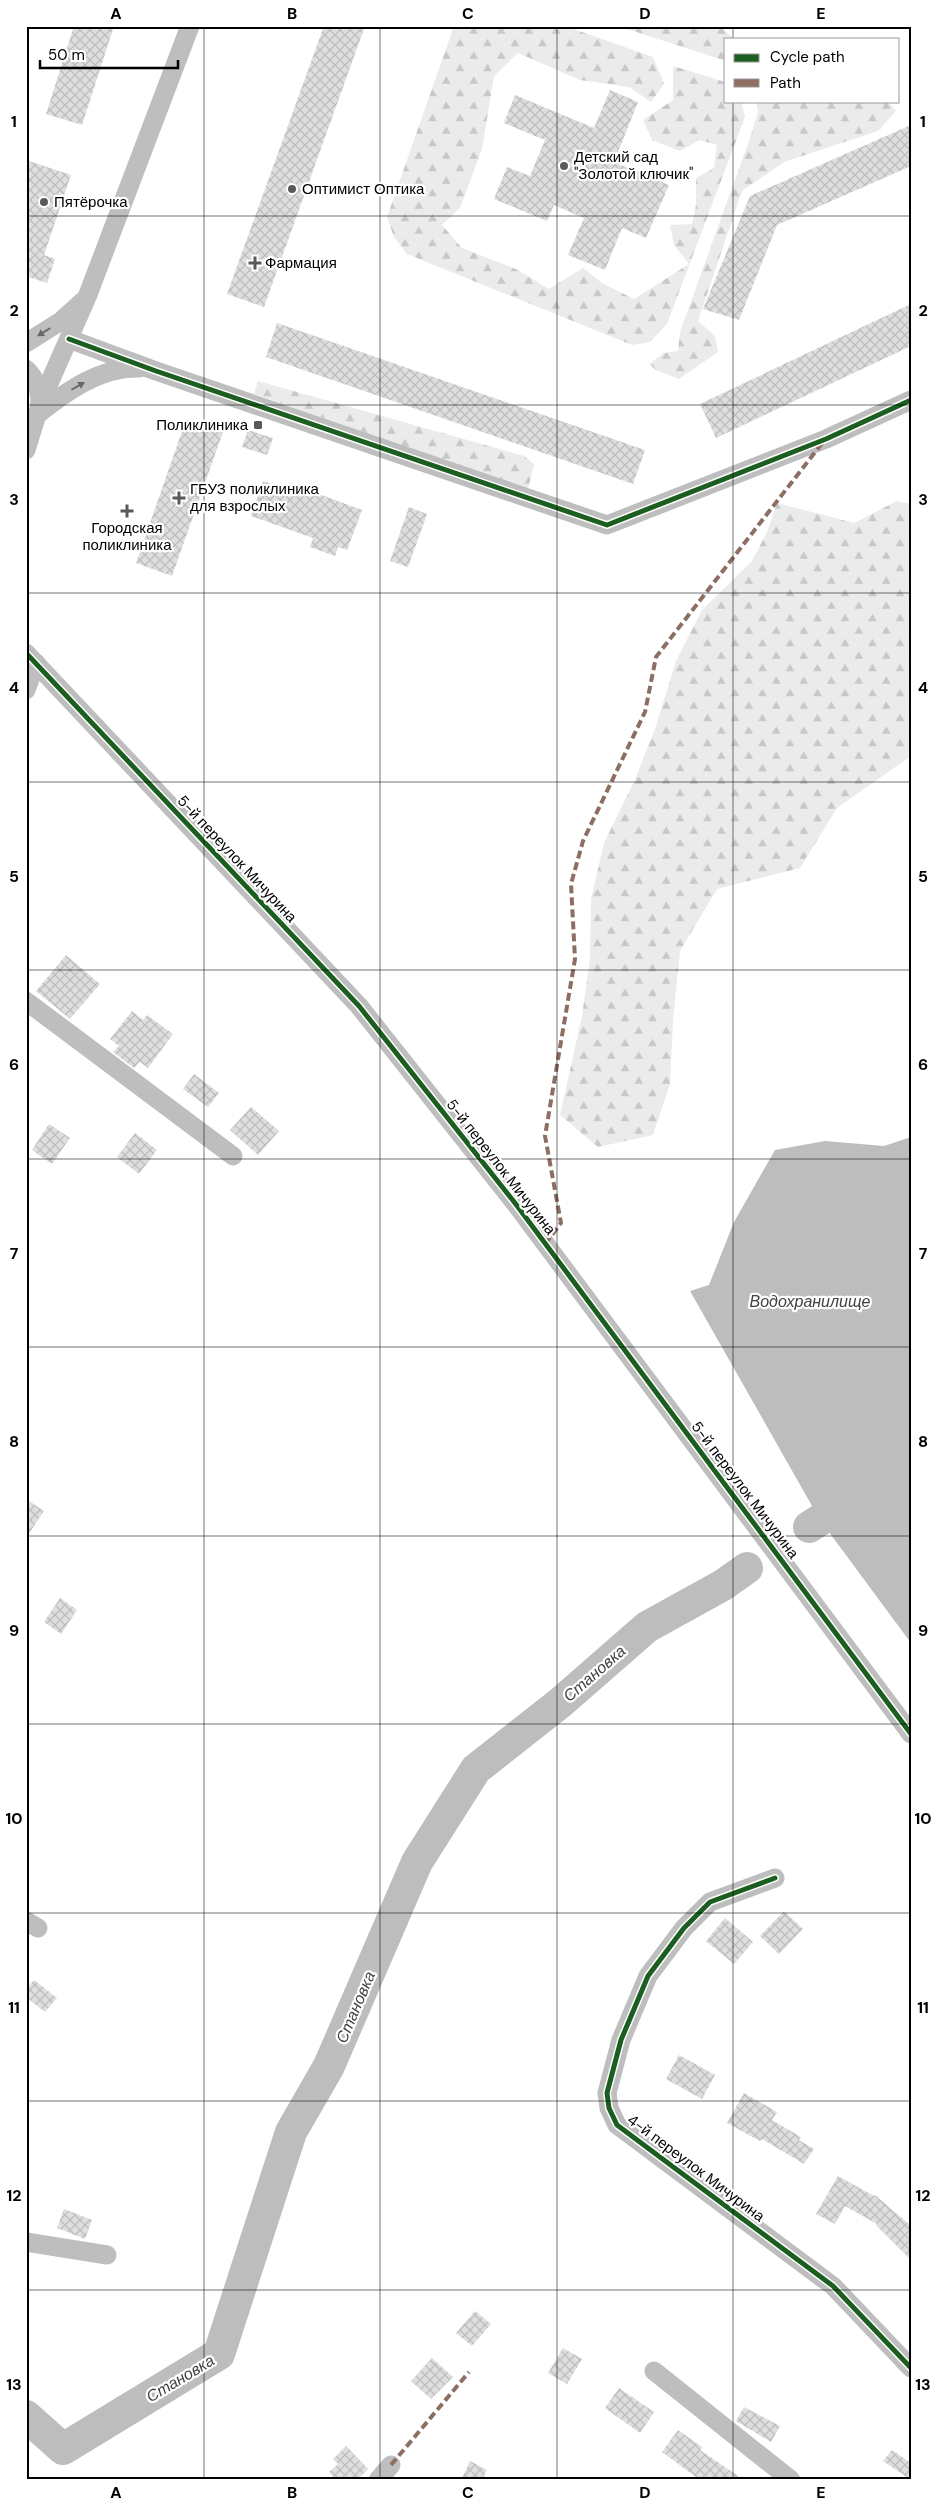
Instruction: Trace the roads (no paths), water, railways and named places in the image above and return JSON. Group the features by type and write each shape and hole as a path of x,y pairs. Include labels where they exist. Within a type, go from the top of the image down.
{"street":[{"path":"26,450 35,417 87,297 190,26"},
{"path":"26,343 61,320 87,297"},
{"path":"69,339 156,371 607,525 826,439 911,400"},
{"path":"35,417 74,388 106,373 138,368 156,371"},
{"path":"26,369 37,383 35,417"},
{"path":"26,690 31,658"},
{"name":"5-й переулок Мичурина","path":"31,658 358,1006 514,1203 911,1734"},
{"path":"26,1001 233,1156"},
{"name":"4-й переулок Мичурина","path":"774,1878 710,1902 684,1928 648,1976 621,2040 607,2093 609,2108 617,2125 833,2286 911,2368"},
{"path":"26,2242 107,2255"},
{"path":"654,2371 791,2480"},
{"path":"378,2480 391,2465"}],"water":[{"name":"Водохранилище","path":"911,1137 911,1643 820,1520 690,1291 709,1285 734,1222 775,1150 825,1141 884,1146"}],"waterway":[{"name":"Становка","path":"809,1527 820,1520"},
{"name":"Становка","path":"26,2416 63,2449 219,2354 291,2132 329,2066 417,1862 476,1769 560,1703 647,1627 723,1585 747,1568"}],"place":[{"name":"Детский сад \"Золотой ключик\"","path":"564,166"},
{"name":"Оптимист Оптика","path":"292,189"},
{"name":"Пятёрочка","path":"44,202"},
{"name":"Фармация","path":"255,263"},
{"name":"Поликлиника","path":"258,425"},
{"name":"ГБУЗ поликлиника для взрослых","path":"179,498"},
{"name":"Городская поликлиника","path":"127,511"}]}
